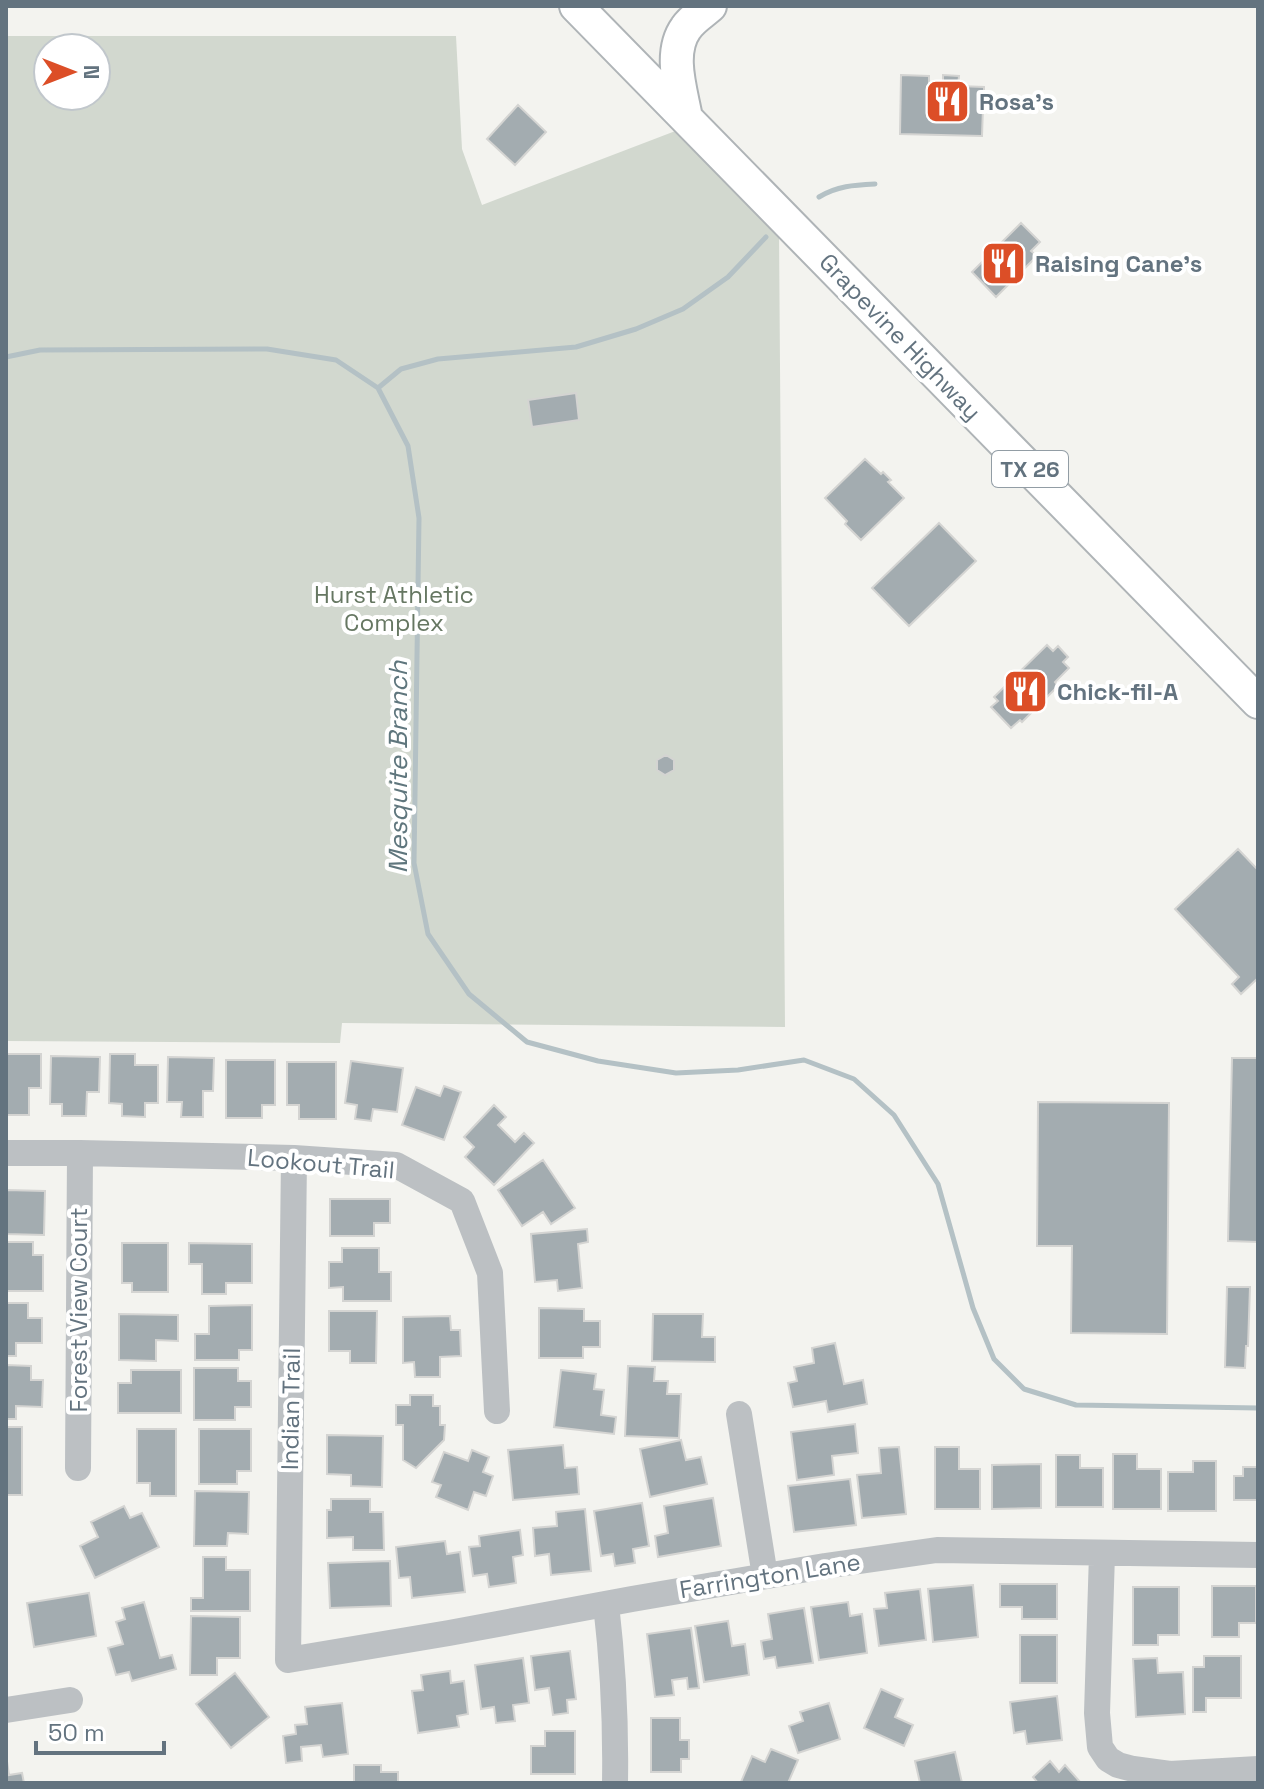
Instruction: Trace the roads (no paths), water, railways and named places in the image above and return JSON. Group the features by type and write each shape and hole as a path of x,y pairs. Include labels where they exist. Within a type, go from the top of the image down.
{"main road":[{"name":"Grapevine Highway","path":"576,6 1258,702"},
{"path":"686,118 677,67 678,44 686,28 710,6"}],"street":[{"name":"Lookout Trail","path":"6,1153 294,1158 396,1165 462,1201 490,1273 497,1411"},
{"name":"Forest View Court","path":"78,1468 80,1153"},
{"name":"Indian Trail","path":"288,1660 294,1158"},
{"path":"739,1414 765,1576"},
{"name":"Farrington Lane","path":"288,1660 765,1576 937,1550 1258,1555"},
{"path":"1102,1554 1097,1713 1100,1747 1108,1759 1133,1769 1170,1774 1258,1769"},
{"path":"606,1604 613,1662 615,1783"},
{"path":"6,1710 70,1700"}],"waterway":[{"path":"819,197 839,188 875,184"},
{"path":"378,388 401,369 438,359 576,347 636,329 683,309 728,277 766,237"},
{"name":"Mesquite Branch","path":"6,357 40,350 267,349 336,360 378,388 408,446 419,518 414,863 428,934 469,994 527,1042 598,1061 676,1073 738,1070 804,1060 854,1079 894,1115 938,1184 973,1308 994,1359 1024,1389 1076,1405 1258,1408"}],"place":[{"name":"Rosa’s","path":"948,102"},
{"name":"Raising Cane's","path":"1004,264"},
{"name":"Chick-fil-A","path":"1026,692"}],"park label":[{"name":"Hurst Athletic Complex","path":"394,609"}]}
